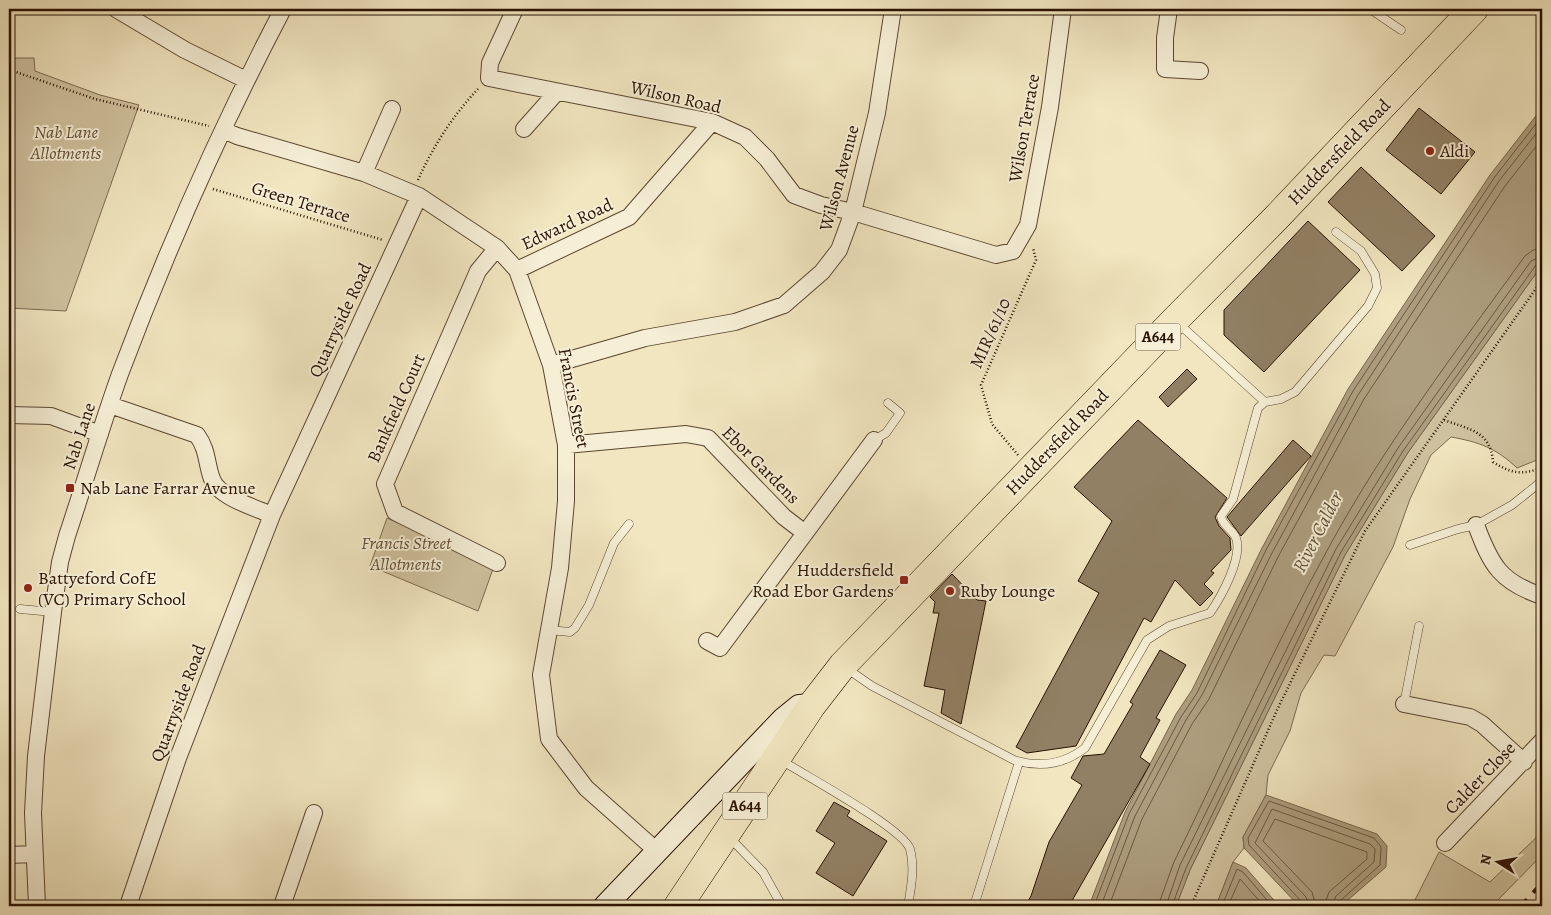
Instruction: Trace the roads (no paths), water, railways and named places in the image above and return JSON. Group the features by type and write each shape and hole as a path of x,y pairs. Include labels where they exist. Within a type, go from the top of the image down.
{"highway":[{"name":"Huddersfield Road","path":"678,906 812,705 843,665 1289,204 1474,9"}],"street":[{"path":"116,9 185,50 246,80"},
{"name":"Nab Lane","path":"38,906 33,813 36,756 60,562 67,536 110,405 198,184 246,80 283,9"},
{"name":"Wilson Road","path":"515,9 490,62 489,78 556,93 712,122 745,137 767,159 794,194 821,205 853,212 996,255 1013,251"},
{"name":"Wilson Avenue","path":"551,365 645,338 735,322 784,305 822,272 839,250 853,212 877,113 893,9"},
{"name":"Wilson Terrace","path":"1013,251 1028,225 1050,107 1063,9"},
{"path":"1169,9 1165,38 1165,69 1200,71"},
{"path":"524,129 556,93"},
{"path":"364,173 392,109"},
{"name":"Edward Road","path":"518,270 629,217 712,122"},
{"name":"Francis Street","path":"223,130 237,136 364,173 415,194 497,248 518,270 551,365 566,445 566,501 560,568 541,675 549,739 586,788 658,852"},
{"name":"Quarryside Road","path":"129,906 178,758 272,515 397,244 415,194"},
{"name":"Bankfield Court","path":"497,248 478,271 385,484 395,512 497,563"},
{"path":"110,405 197,436 205,446 213,481 223,493 272,515"},
{"path":"9,415 51,416 100,434"},
{"name":"Ebor Gardens","path":"566,445 686,434 708,438 784,517 805,533"},
{"name":"Ebor Gardens","path":"707,641 720,648 874,440"},
{"path":"1476,525 1487,555 1498,572 1513,584 1542,596"},
{"path":"1404,704 1470,717 1482,724 1524,762"},
{"path":"605,906 783,719 799,706 812,705"},
{"name":"Calder Close","path":"1445,843 1542,741"},
{"path":"282,906 314,813"},
{"path":"9,855 34,854"}],"lane":[{"path":"1370,9 1401,30"},
{"path":"843,665 872,686 1019,762 1027,764 1058,763 1071,759 1085,748 1147,640 1169,626 1210,613 1222,595 1237,549 1236,538 1222,521 1221,516 1233,499 1258,408 1265,402 1281,399 1295,392 1368,306 1377,288 1375,274 1360,251 1336,232"},
{"path":"1175,320 1265,402"},
{"path":"874,440 886,433 900,413 888,403"},
{"path":"1410,545 1458,528 1476,525 1512,504 1542,481"},
{"path":"549,630 570,632 575,628 589,605 614,543 628,524"},
{"path":"20,609 53,612"},
{"path":"1404,704 1418,626"},
{"path":"777,758 855,805 903,838 909,848 912,862 912,884 908,906"},
{"path":"974,906 1019,762"},
{"path":"725,834 763,872 782,906"}],"water":[{"name":"River Calder","path":"1542,108 1542,265 1407,454 1345,555 1190,870 1176,906 1089,906 1125,812 1176,714 1192,690 1262,548 1348,389 1490,175"},
{"path":"1266,795 1377,834 1387,846 1386,867 1341,906 1299,906 1244,848 1243,837"},
{"path":"1233,862 1246,868 1279,906 1216,906"}],"railway":[{"path":"1521,906 1542,883"},
{"path":"1533,906 1542,897"}],"place":[{"name":"Aldi","path":"1430,151"},
{"name":"Nab Lane Farrar Avenue","path":"70,488"},
{"name":"Huddersfield Road Ebor Gardens","path":"904,580"},
{"name":"Battyeford CofE (VC) Primary School","path":"28,588"},
{"name":"Ruby Lounge","path":"950,591"}],"park label":[{"name":"Nab Lane Allotments","path":"66,142"},
{"name":"Francis Street Allotments","path":"406,553"}]}
